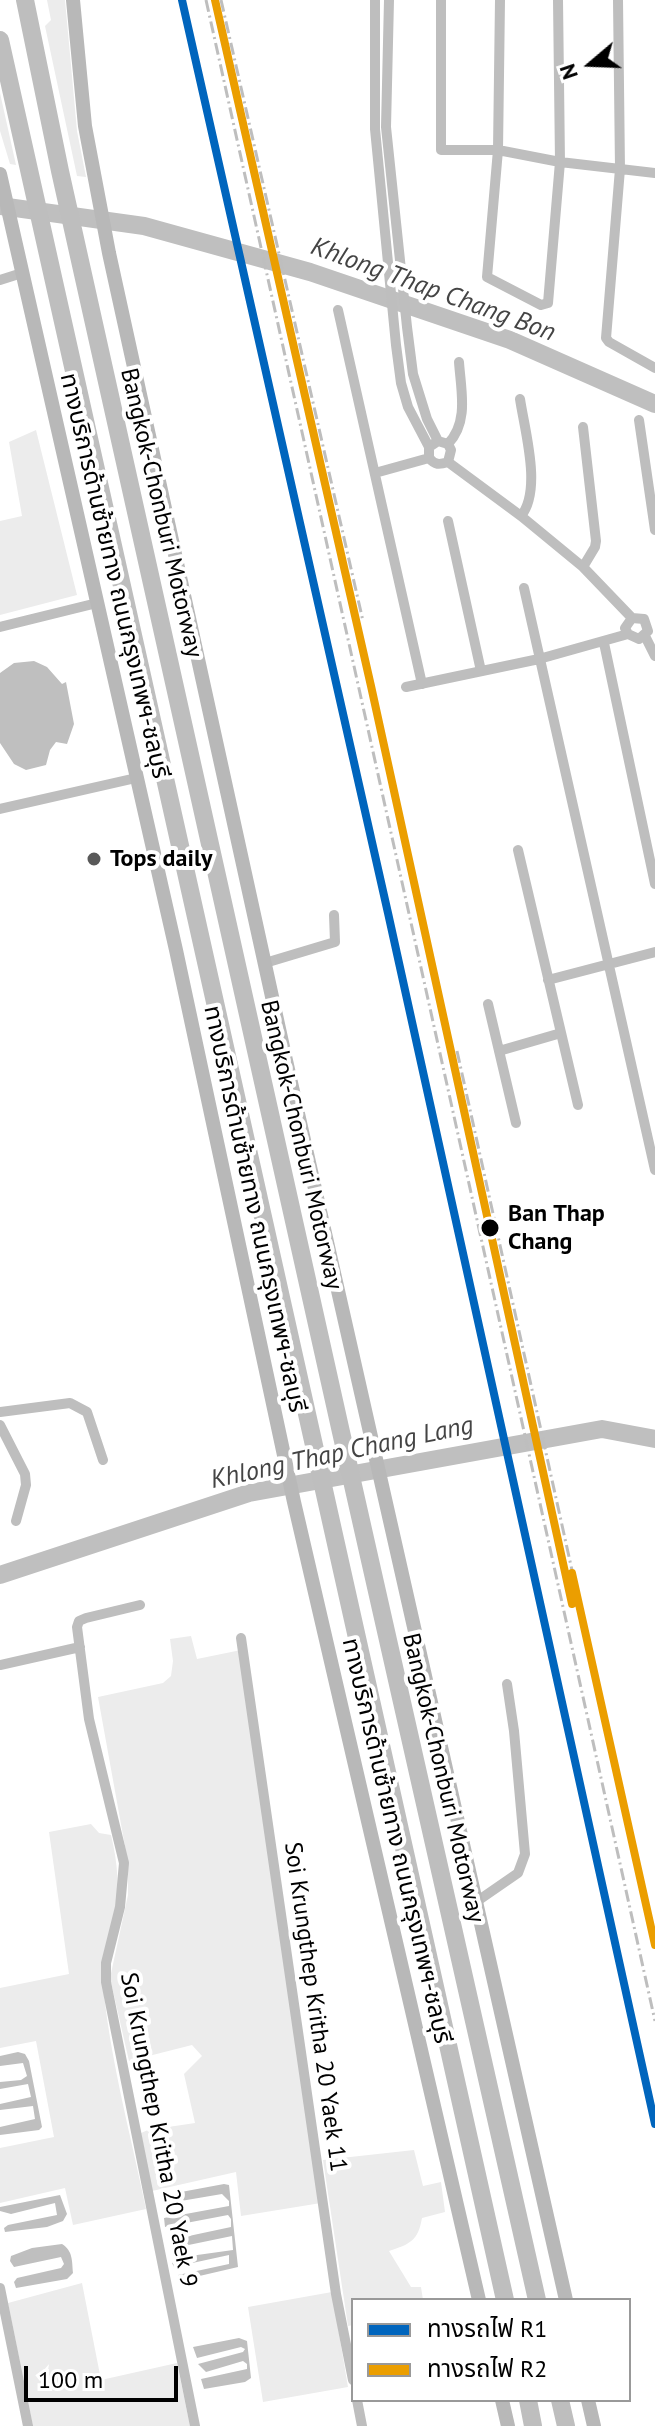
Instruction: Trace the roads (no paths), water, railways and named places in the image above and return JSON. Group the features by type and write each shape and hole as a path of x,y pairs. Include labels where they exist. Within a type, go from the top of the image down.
{"highway":[{"name":"Bangkok-Chonburi Motorway","path":"25,0 60,171 354,1493 537,2298"},
{"path":"0,40 505,2298"},
{"path":"528,2402 533,2426"},
{"path":"560,2402 566,2426"}],"main road":[{"path":"73,0 81,93 109,253 368,1428 566,2298"},
{"name":"ทางบริการด้านซ้ายทาง ถนนกรุงเทพฯ-ชลบุรี","path":"0,174 294,1502 479,2298"},
{"path":"502,2402 508,2426"},
{"path":"588,2402 594,2426"}],"street":[{"path":"375,0 386,240 401,383 408,407 436,448 451,450 448,462"},
{"path":"389,0 383,154 400,244 407,327 419,396 436,448 434,463 441,465 448,462"},
{"path":"441,0 441,150 498,150 560,162 655,173"},
{"path":"500,0 498,150 487,277 541,305 548,303 560,162 558,0"},
{"path":"618,0 620,169 606,338 655,368"},
{"path":"0,280 22,273"},
{"path":"338,310 422,684"},
{"path":"396,345 409,343"},
{"path":"375,473 436,448 459,430 463,419 459,362"},
{"path":"520,399 532,497 521,516"},
{"path":"639,420 655,530"},
{"path":"583,427 596,541 583,567"},
{"path":"448,462 583,567 632,618 650,618 645,636 655,656"},
{"path":"448,521 481,671"},
{"path":"524,588 655,1170"},
{"path":"0,627 97,603"},
{"path":"632,618 625,628 628,634 633,639 645,636"},
{"path":"406,687 539,659 628,634"},
{"path":"604,643 655,884"},
{"path":"0,809 136,778"},
{"path":"518,850 578,1105"},
{"path":"265,963 332,944 337,939 334,915"},
{"path":"548,980 655,952"},
{"path":"488,1004 516,1123"},
{"path":"499,1051 561,1033"},
{"path":"0,1412 70,1403 81,1407 87,1412 103,1460"},
{"path":"0,1425 25,1474 26,1485 16,1521"},
{"path":"0,1665 80,1647 79,1621 140,1605"},
{"name":"Soi Krungthep Kritha 20 Yaek 11","path":"241,1638 336,2294 351,2370"},
{"name":"Soi Krungthep Kritha 20 Yaek 9","path":"80,1647 89,1719 124,1863 115,1936 106,1963 106,1982 195,2426"},
{"path":"476,1902 518,1873 525,1854 507,1684"},
{"path":"0,2288 28,2426"},
{"path":"357,2402 362,2426"}],"waterway":[{"name":"Khlong Thap Chang Bon","path":"0,206 144,226 310,272 510,340 655,404"},
{"name":"Khlong Thap Chang Lang","path":"0,1575 249,1493 602,1429 655,1439"}],"railway":[{"path":"206,0 655,2021"},
{"path":"221,0 363,621"},
{"path":"354,610 454,1063"},
{"path":"457,1051 655,1945"}],"rail line":[{"name":"R1","path":"182,0 388,913 655,2124"},
{"name":"R2","path":"215,0 371,686 572,1604"},
{"name":"R2","path":"572,1573 655,1945"}],"place":[{"name":"Tops daily","path":"94,859"},
{"name":"Ban Thap Chang","path":"490,1228"}]}
